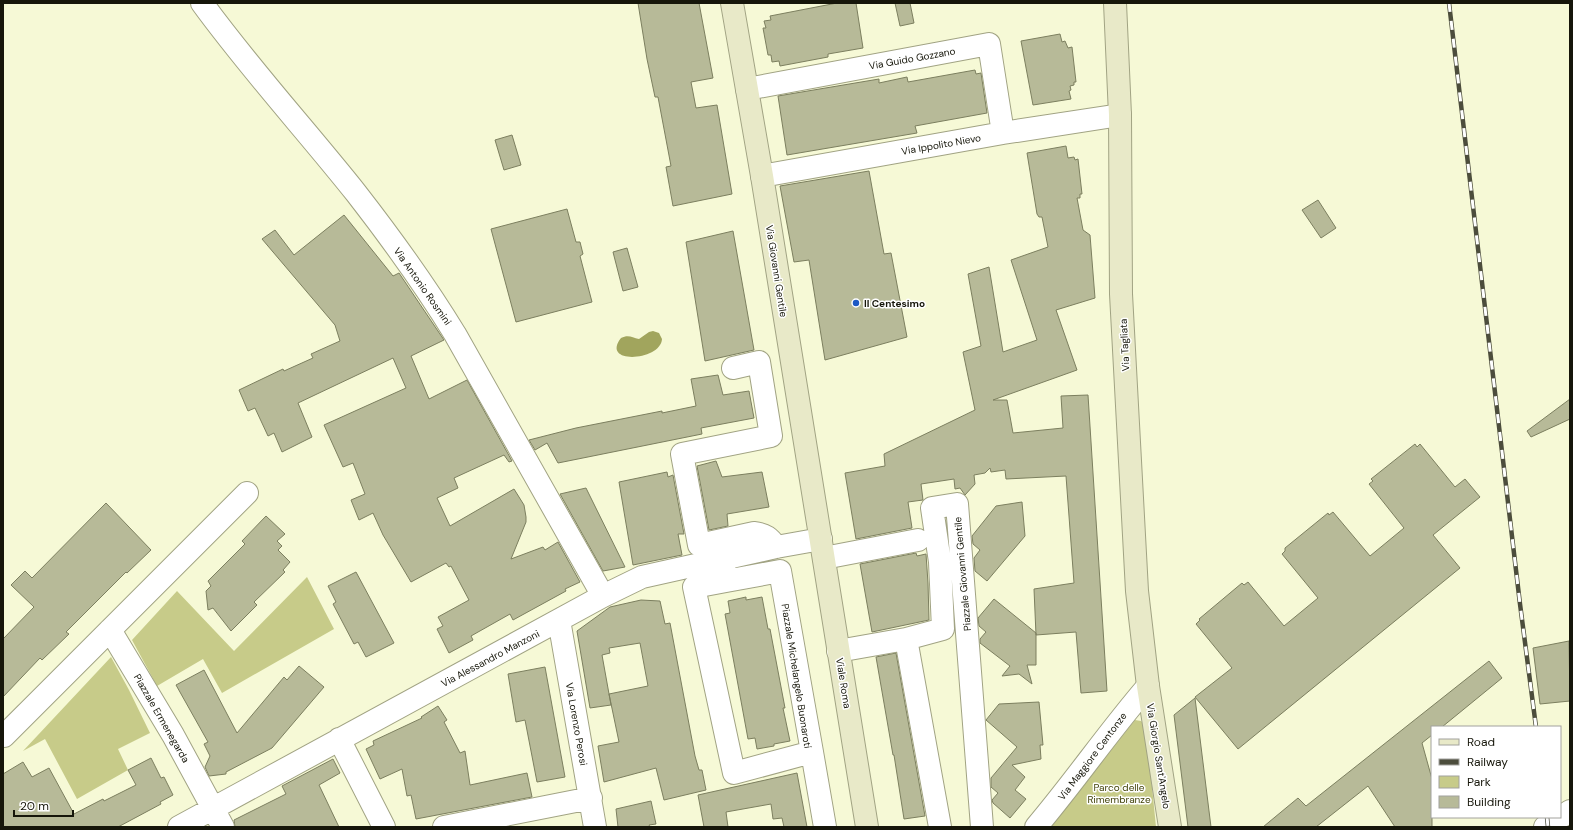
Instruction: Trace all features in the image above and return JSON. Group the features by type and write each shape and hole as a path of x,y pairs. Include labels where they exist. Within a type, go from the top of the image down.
{"street":[{"name":"Via Antonio Rosmini","path":"202,3 226,36 356,194 430,294 456,334 603,596"},
{"name":"Via Giovanni Gentile","path":"732,3 762,176 822,548"},
{"name":"Via Tagliata","path":"1115,3 1120,115 1121,294 1137,591 1148,686"},
{"name":"Via Guido Gozzano","path":"746,89 989,44 1003,133"},
{"name":"Via Ippolito Nievo","path":"762,176 1003,133 1120,115"},
{"path":"733,368 759,362 771,436 682,454 699,545 754,533 763,534 771,539 776,547"},
{"path":"4,736 247,493"},
{"name":"Piazzale Giovanni Gentile","path":"838,651 906,639 943,629 940,562 932,508 957,504 982,827"},
{"name":"Via Alessandro Manzoni","path":"179,827 218,818 339,739 603,596 642,577 776,547 822,548 918,540"},
{"name":"Viale Roma","path":"822,548 867,827"},
{"path":"723,559 726,580"},
{"name":"Piazzale Michelangelo Buonaroti","path":"780,571 812,752 734,773 694,587 726,580 780,571"},
{"name":"Via Lorenzo Perosi","path":"559,620 595,827"},
{"name":"Piazzale Ermenegarda","path":"110,630 173,736 218,818"},
{"path":"906,639 940,827"},
{"name":"Via Maggiore Centonze","path":"1036,827 1148,686"},
{"name":"Via Giorgio Sant'Angelo","path":"1148,686 1170,827"},
{"path":"339,739 384,827"},
{"path":"812,752 825,827"},
{"path":"444,827 591,798"},
{"path":"1561,817 1570,811"},
{"path":"1545,827 1559,818"}],"green space":[{"path":"307,577 334,629 222,693 203,659 157,686 132,640 177,591 234,651"},
{"path":"111,657 150,733 118,749 128,770 77,799 45,739 23,751"},
{"name":"Parco delle Rimembranze","path":"1135,720 1141,721 1146,727 1156,827 1049,827"}],"shaded area":[{"path":"653,331 659,333 662,339 659,346 652,352 633,357 624,356 618,353 617,347 621,338 628,336 639,339"}],"building":[{"path":"638,3 699,3 713,78 691,82 696,108 717,105 732,194 673,206 666,167 671,166 658,97 655,97 647,59"},
{"path":"837,3 856,3 863,48 828,54 828,57 780,66 779,61 772,62 771,55 768,55 763,28 766,28 764,21 771,20 770,16"},
{"path":"895,3 910,3 914,23 900,26"},
{"path":"1060,34 1062,42 1065,41 1068,48 1072,47 1076,82 1074,82 1074,85 1070,86 1071,90 1069,91 1071,99 1033,105 1021,41"},
{"path":"975,70 976,74 981,73 987,113 915,126 917,133 787,155 778,96 879,79 879,83 907,77 908,82"},
{"path":"512,135 521,165 504,170 495,140"},
{"path":"1066,146 1068,158 1074,157 1075,160 1078,159 1082,194 1080,194 1080,198 1077,198 1083,230 1090,235 1095,298 1056,310 1077,370 993,400 1007,400 1013,433 1063,428 1061,396 1088,395 1107,691 1081,693 1076,632 1036,635 1034,589 1074,583 1066,476 1006,479 1005,470 991,472 990,468 985,473 974,475 975,484 965,495 960,488 955,489 954,479 921,484 923,500 908,502 912,528 856,539 845,473 885,466 884,454 975,410 963,352 981,346 968,274 989,267 1003,352 1037,340 1011,260 1048,247 1042,217 1039,217 1037,214 1027,153"},
{"path":"869,171 884,254 891,253 907,337 825,360 809,260 794,262 780,186"},
{"path":"1318,200 1336,228 1321,238 1302,210"},
{"path":"567,209 576,242 580,242 583,254 580,256 592,302 516,322 491,229"},
{"path":"344,215 393,276 399,273 444,340 411,356 429,399 467,380 512,461 509,462 504,455 454,478 458,488 437,498 450,526 514,489 524,505 526,522 511,559 543,547 545,550 558,542 580,582 565,589 566,591 513,620 510,614 471,636 473,640 449,653 437,629 443,626 438,617 469,600 451,566 449,567 446,563 411,582 383,535 373,513 359,520 351,500 365,494 353,463 343,467 324,425 406,388 393,358 298,403 312,437 282,452 274,433 268,436 255,408 248,411 239,390 283,369 284,371 313,358 311,354 340,341 335,325 262,239 275,230 294,255"},
{"path":"733,231 754,350 705,361 686,242"},
{"path":"627,248 638,287 623,291 613,252"},
{"path":"718,375 723,395 749,391 754,418 701,428 702,434 558,463 547,443 535,450 529,440 576,428 662,411 662,413 696,406 691,379"},
{"path":"1570,399 1570,419 1531,437 1527,431"},
{"path":"1415,444 1417,447 1420,444 1455,487 1465,479 1480,497 1433,535 1460,568 1238,749 1195,697 1232,668 1196,624 1200,620 1199,619 1242,583 1244,585 1248,582 1284,626 1318,598 1282,554 1285,551 1285,548 1328,513 1329,515 1333,512 1370,556 1404,528 1369,484 1373,481 1371,479"},
{"path":"716,461 722,477 762,472 769,507 727,514 728,526 709,530 697,466"},
{"path":"667,472 668,477 673,475 684,534 678,534 682,555 633,565 619,482"},
{"path":"586,488 625,567 603,571 560,494"},
{"path":"1022,502 1025,536 987,581 975,571 974,558 980,550 973,544 972,536 996,506"},
{"path":"106,503 151,550 127,573 126,572 66,632 69,634 42,660 40,658 3,697 3,639 34,607 11,585 25,571 32,578"},
{"path":"266,516 285,534 277,541 282,546 278,550 290,562 283,570 285,572 254,602 257,605 231,631 213,608 208,610 206,591 211,586 208,581 245,544 242,541"},
{"path":"916,553 917,556 926,554 929,620 872,632 860,564"},
{"path":"356,572 394,643 366,657 358,642 354,644 333,604 336,602 328,586"},
{"path":"746,597 746,600 762,597 768,629 770,629 790,741 757,749 755,738 748,739 725,614 730,613 728,601"},
{"path":"994,599 1036,633 1036,665 1027,665 1032,684 1019,674 1002,676 1010,666 980,643 980,639 986,632 979,626 978,618"},
{"path":"641,600 660,601 665,624 670,623 695,756 699,770 702,770 706,790 664,800 656,768 604,782 598,746 619,742 609,695 611,705 590,708 577,631 610,607","holes":["640,643 648,686 609,694 602,655 610,653 609,648"]},
{"path":"1569,641 1570,701 1540,704 1533,648"},
{"path":"896,653 925,816 904,819 876,657"},
{"path":"1489,661 1502,678 1443,726 1431,726 1431,736 1422,743 1431,775 1432,827 1395,827 1368,786 1316,827 1263,827 1298,798 1306,806"},
{"path":"299,666 324,687 272,748 226,772 226,774 209,776 205,767 210,756 204,744 208,742 176,685 204,670 237,733 284,677 287,680"},
{"path":"545,667 565,777 537,782 525,720 516,722 508,674"},
{"path":"1195,698 1211,827 1188,827 1174,715"},
{"path":"1039,702 1043,745 1040,745 1041,759 1012,765 1025,777 1015,790 1026,799 1010,818 993,803 992,800 998,793 991,787 991,778 1017,747 986,720 999,704"},
{"path":"438,706 447,720 444,722 460,753 465,751 470,785 527,773 532,797 416,819 411,795 407,796 402,769 380,779 366,749 374,745 373,741 422,718 421,717"},
{"path":"151,758 161,778 164,777 173,795 160,802 161,804 118,827 3,827 3,774 23,762 32,777 49,768 74,814 103,799 104,801 136,785 128,770"},
{"path":"333,759 340,773 319,785 339,827 235,827 234,820 286,794 282,786"},
{"path":"797,773 807,827 784,827 782,818 773,819 771,804 726,812 728,827 704,827 698,795"},
{"path":"651,801 656,824 649,825 650,827 618,827 616,809"}],"railway":[{"path":"1449,3 1520,604 1536,726"},
{"path":"1547,818 1548,827"}],"place":[{"name":"Il Centesimo","path":"856,303"}]}
